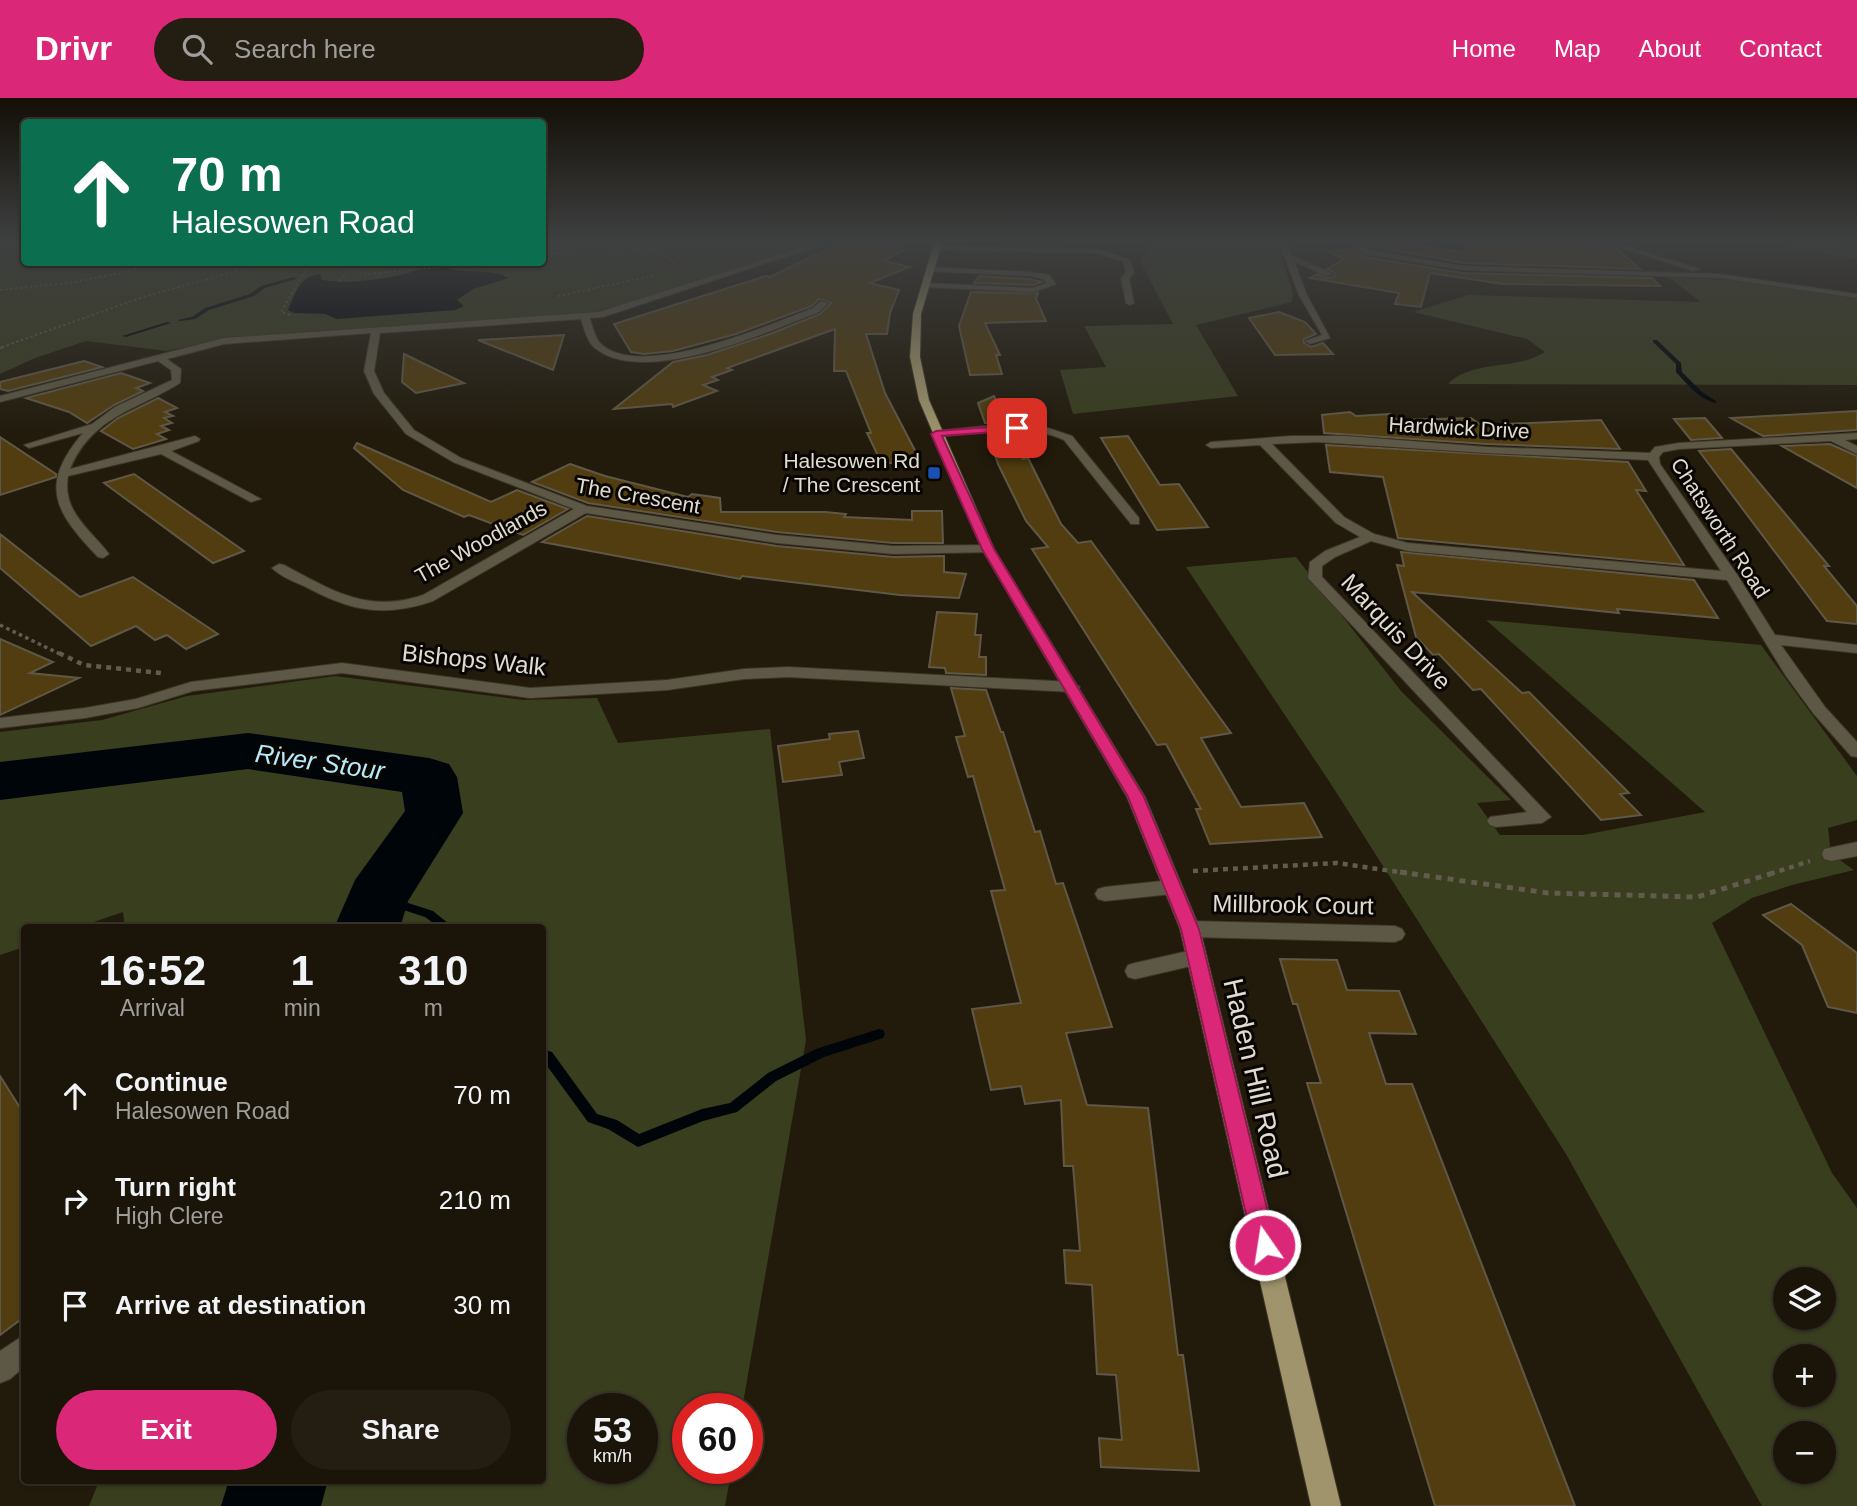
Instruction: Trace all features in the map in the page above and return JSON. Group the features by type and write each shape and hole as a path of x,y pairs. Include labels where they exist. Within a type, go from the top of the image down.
{"main road":[{"name":"Haden Hill Road","path":"919,306 915,357 923,400 936,434 988,549 1136,797 1190,929 1326,1506"}],"street":[{"path":"0,399 224,341 585,317 634,306"},
{"path":"585,317 597,345 610,352 636,359 667,359 700,352 816,310 821,306"},
{"path":"1309,306 1327,337 1310,341"},
{"name":"The Crescent","path":"376,331 369,371 379,394 410,432 457,460 584,509 777,539 893,551 988,549"},
{"path":"103,554 73,522 61,496 63,474 81,439 94,426 120,408 177,381 176,369 171,363 160,358"},
{"path":"29,446 94,426"},
{"path":"936,434 1035,428 1059,433 1068,438 1135,521"},
{"name":"Chatsworth Road","path":"1857,436 1679,446 1659,449 1653,457 1654,464 1819,710 1857,752"},
{"name":"Hardwick Drive","path":"1211,445 1263,443 1292,438 1331,439 1489,450 1599,451 1653,457"},
{"path":"1832,438 1857,451"},
{"path":"63,474 162,450 195,439"},
{"path":"1263,443 1340,520 1370,537"},
{"path":"162,450 255,499"},
{"name":"The Woodlands","path":"279,568 345,603 390,608 439,592 584,509"},
{"name":"Marquis Drive","path":"1496,821 1542,817 1315,578 1315,565 1330,554 1370,537 1408,547 1731,576"},
{"path":"1770,639 1857,649"},
{"name":"Bishops Walk","path":"0,723 85,713 138,703 191,687 342,668 530,693 667,685 744,674 788,672 1072,687"},
{"path":"1831,855 1857,849"},
{"path":"1105,894 1170,879"},
{"name":"Millbrook Court","path":"1190,929 1395,934"},
{"path":"1135,971 1197,957"},
{"path":"0,1369 21,1352"}],"path":[{"path":"0,348 119,306"},
{"path":"285,306 281,312 299,315"},
{"path":"0,625 84,666 164,674 191,687"},
{"path":"1170,879 1337,863 1548,893 1697,897 1831,855"}],"green space":[{"path":"0,306 624,306 588,313 225,338 167,351 86,341 35,358 0,374"},
{"path":"1163,306 1277,306 1196,325 1238,396 1073,414 1060,370 1106,367 1084,326 1173,324"},
{"path":"1433,306 1857,306 1857,385 1448,384 1469,371 1521,362 1545,352 1527,339 1413,312"},
{"path":"1296,557 1401,691 1511,800 1477,803 1500,835 1583,835 1705,812 1486,620 1761,645 1857,776 1857,820 1828,828 1831,854 1854,870 1752,898 1712,923 1832,1173 1857,1208 1857,1506 1762,1506 1566,1154 1329,781 1186,567"},
{"path":"335,676 523,700 597,698 618,743 770,729 806,1040 745,1393 672,1393 672,1484 729,1484 725,1506 89,1506 98,1484 546,1484 546,924 124,924 123,912 88,924 21,924 21,948 0,955 0,732 102,720 187,696"}],"shaded area":[{"path":"290,306 464,306 455,310 337,319 325,314 294,313 288,310"}],"building":[{"path":"672,306 812,306 736,334 673,351 644,354 631,352 614,324"},
{"path":"828,306 893,306 887,334 866,334 885,393 920,460 882,464 867,433 871,433 846,371 834,371 835,329 727,368 732,370 712,377 718,380 703,385 717,391 673,407 672,404 614,409 673,362 707,355 820,314"},
{"path":"966,306 1039,306 1046,321 985,323 1000,355 996,355 1002,374 970,375 959,326"},
{"path":"1279,312 1305,322 1316,334 1304,339 1304,343 1311,347 1323,343 1333,354 1275,355 1249,318"},
{"path":"564,335 553,370 478,340"},
{"path":"404,354 464,383 416,393 402,382"},
{"path":"84,361 102,367 8,391 0,389 0,382"},
{"path":"121,373 150,383 136,388 143,391 114,405 87,423 69,412 26,398"},
{"path":"994,396 1006,421 985,423 978,403"},
{"path":"158,398 177,408 165,412 173,416 164,418 172,423 161,426 169,430 157,434 166,439 133,449 101,431 118,418"},
{"path":"1857,411 1857,430 1763,436 1731,418"},
{"path":"1350,412 1356,416 1390,414 1398,420 1471,418 1481,425 1601,420 1620,449 1487,444 1324,433 1322,415"},
{"path":"1705,418 1722,438 1691,440 1674,419"},
{"path":"1011,433 1023,459 1028,458 1061,524 1078,543 1091,541 1231,733 1201,738 1241,807 1304,803 1322,837 1210,844 1196,809 1201,809 1166,744 1157,745 1032,549 1048,547 1026,521 998,464 988,434"},
{"path":"1128,436 1160,485 1179,484 1208,527 1157,530 1101,438"},
{"path":"0,437 56,474 56,477 0,495"},
{"path":"357,443 491,502 517,490 568,509 523,535 469,515 464,517 403,490 354,448"},
{"path":"1830,444 1857,456 1857,488 1782,446"},
{"path":"1326,445 1628,462 1646,491 1636,490 1684,565 1398,538 1383,477 1330,472"},
{"path":"1731,449 1829,566 1824,566 1857,606 1857,624 1827,621 1699,451"},
{"path":"570,464 605,476 688,497 692,494 720,498 721,512 825,512 846,514 844,517 912,520 912,511 942,511 943,543 893,543 777,532 588,503 532,482"},
{"path":"134,474 244,551 213,563 104,483"},
{"path":"587,516 777,546 893,557 944,556 944,572 966,574 959,598 900,595 742,576 740,579 542,542"},
{"path":"0,534 80,597 133,577 218,634 186,649 167,635 155,640 136,626 91,646 0,568"},
{"path":"1401,552 1694,580 1718,618 1617,609 1619,613 1412,592 1522,693 1529,692 1629,793 1620,794 1641,815 1601,820 1481,689 1473,690 1439,654 1433,655 1416,637 1397,565 1404,566"},
{"path":"937,612 977,614 975,635 981,635 979,657 986,657 986,675 946,673 945,668 929,667"},
{"path":"0,639 53,662 30,673 79,678 0,715"},
{"path":"951,688 986,690 1003,732 1035,832 1040,831 1056,884 1063,883 1112,1027 1066,1033 1087,1105 1148,1108 1178,1355 1183,1355 1199,1471 1101,1467 1099,1438 1122,1440 1116,1375 1097,1374 1092,1285 1066,1283 1064,1250 1080,1251 1073,1166 1064,1166 1061,1100 1025,1104 1021,1086 991,1090 972,1009 1021,1003 991,891 1005,890 973,776 968,777 956,737 965,736"},
{"path":"858,731 864,758 839,762 842,775 783,782 778,746 830,739 829,734"},
{"path":"1791,904 1857,953 1857,1013 1828,1007 1802,945 1763,915"},
{"path":"1280,959 1337,960 1347,990 1399,991 1416,1034 1369,1033 1386,1084 1412,1084 1575,1506 1435,1506 1307,1083 1321,1083"},
{"path":"0,1076 21,1109 21,1319 0,1335"}],"waterway":[{"path":"180,320 193,318 218,306"},
{"path":"124,336 169,323"},
{"path":"1655,341 1679,364 1679,372 1687,381 1714,402"},
{"name":"River Stour","path":"0,781 248,751 429,777 434,813 377,897 368,924"},
{"path":"377,897 429,914 443,924"},
{"path":"546,1055 593,1118 612,1124 638,1141 702,1115 733,1108 772,1077 820,1053 879,1034"},
{"name":"River Stour","path":"271,1506 278,1484"}],"place":[{"name":"Halesowen Rd / The Crescent","path":"934,473"}],"route":[{"path":"1017,428 936,434 988,549 1136,797 1168,871 1190,929 1265,1245"}]}
